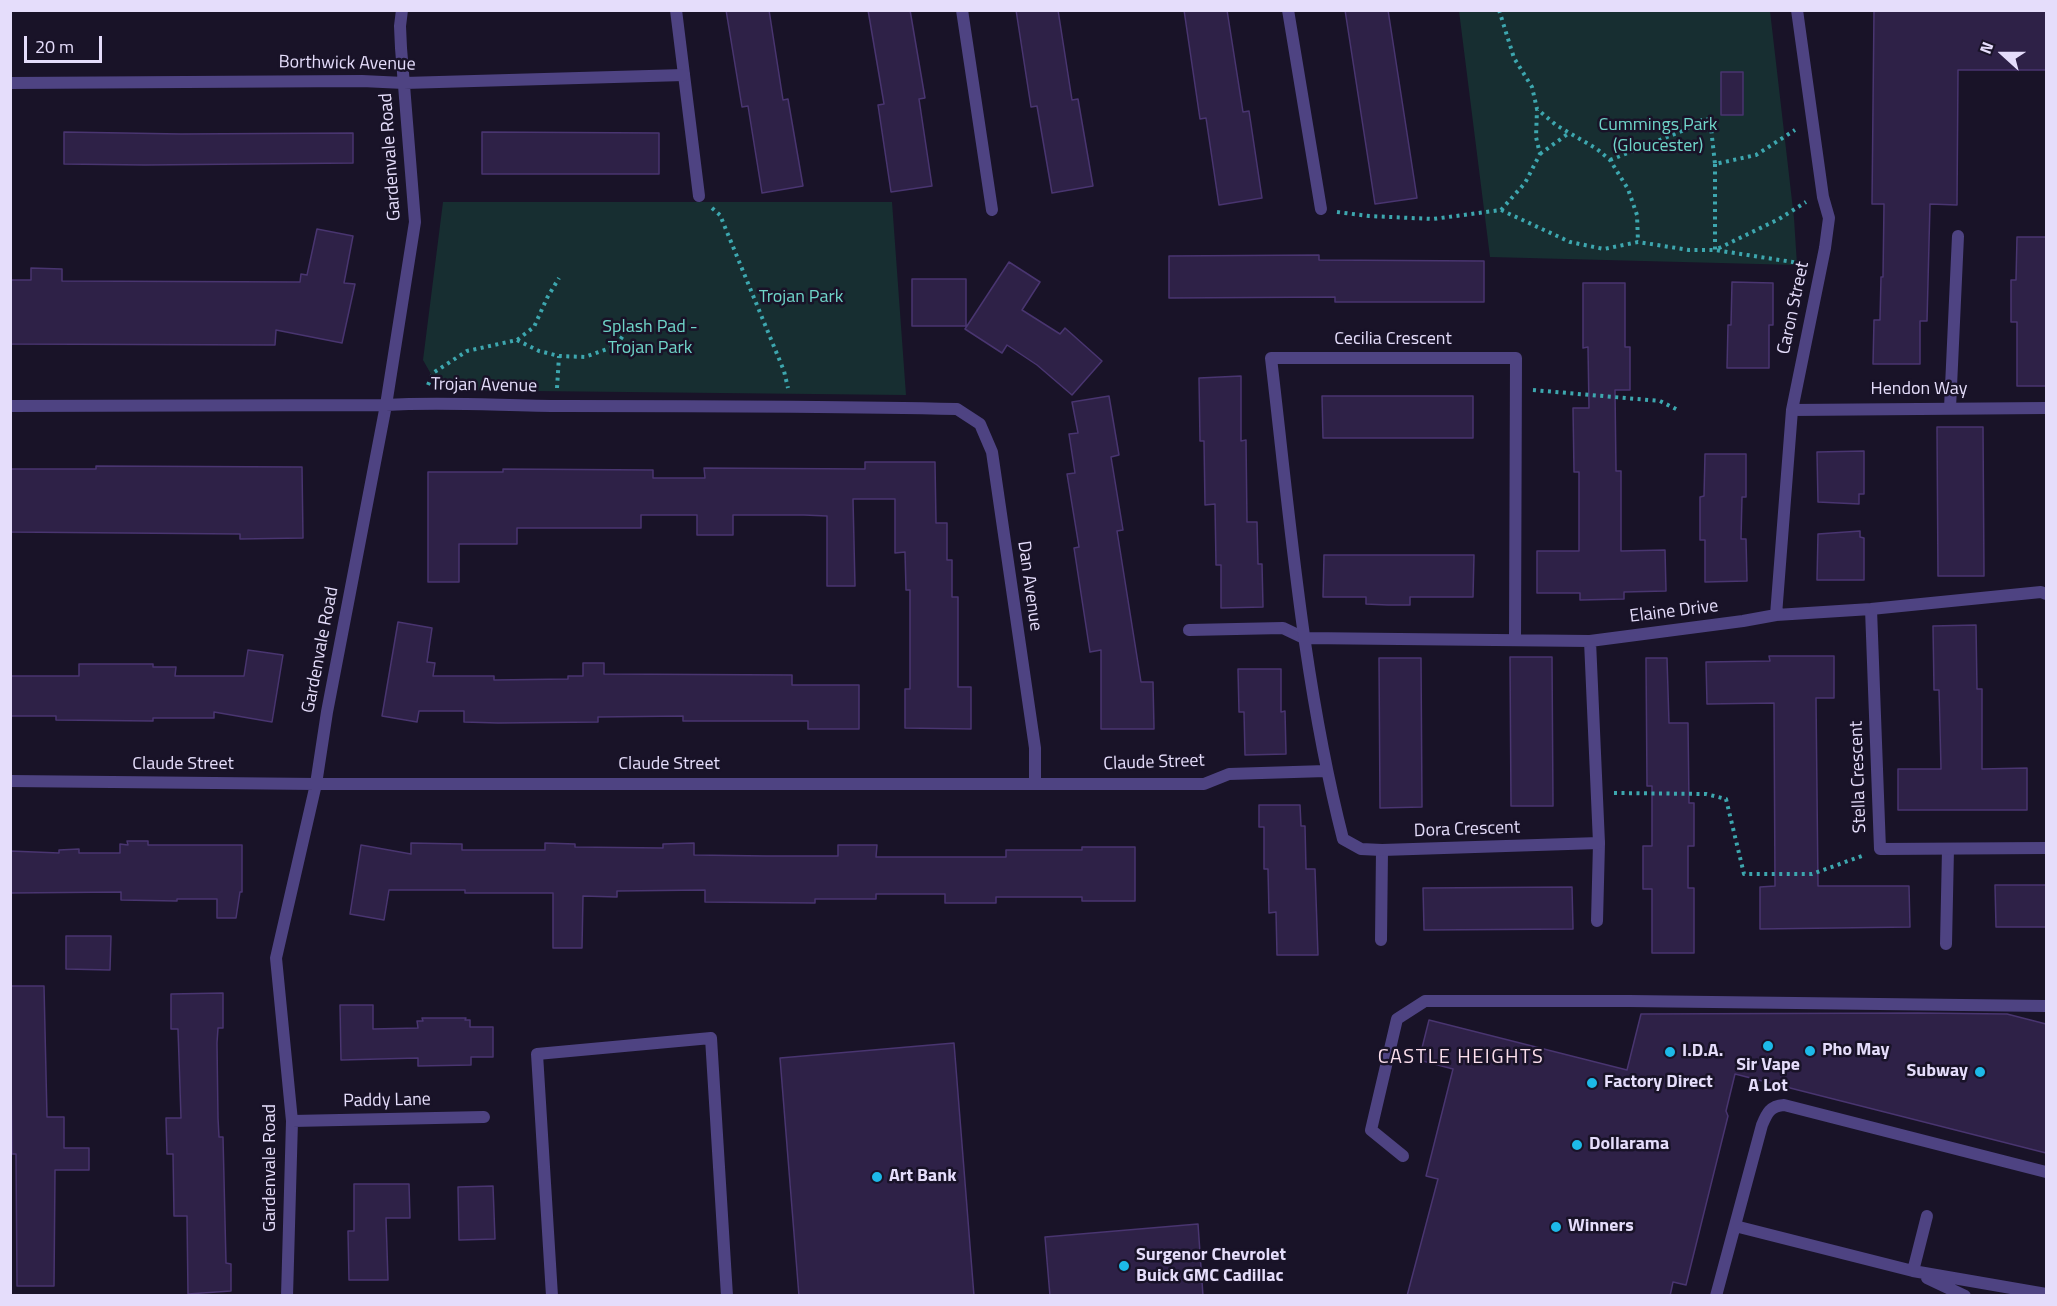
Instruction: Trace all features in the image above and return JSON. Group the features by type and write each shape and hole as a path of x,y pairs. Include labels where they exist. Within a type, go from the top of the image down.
{"street":[{"name":"Gardenvale Road","path":"287,1296 292,1121 276,958 316,784 327,712 386,405 415,222 400,26 402,10"},
{"path":"676,10 699,196"},
{"path":"962,10 992,210"},
{"path":"1288,10 1321,209"},
{"name":"Caron Street","path":"1776,615 1792,410 1825,248 1828,218 1797,10"},
{"name":"Borthwick Avenue","path":"10,83 362,81 404,83 684,75"},
{"path":"1950,408 1958,236"},
{"name":"Cecilia Crescent","path":"1304,638 1271,358 1516,358 1515,639"},
{"name":"Trojan Avenue","path":"10,406 386,405 422,402 556,406 957,409"},
{"name":"Hendon Way","path":"1792,410 2046,408"},
{"name":"Dan Avenue","path":"957,409 980,424 992,452 1035,748 1035,783"},
{"name":"Elaine Drive","path":"1189,630 1284,628 1304,638 1590,641 1776,615 1871,609 2042,592 2046,594"},
{"name":"Stella Crescent","path":"1871,609 1880,849 2046,848"},
{"name":"Dora Crescent","path":"1304,638 1326,771 1342,839 1361,849 1382,850 1599,843"},
{"path":"1590,641 1599,843 1597,921"},
{"name":"Claude Street","path":"10,781 316,784 1204,784 1229,774 1326,771"},
{"path":"1946,944 1948,849"},
{"path":"1381,940 1382,850"},
{"path":"1403,1156 1371,1130 1397,1019 1425,1001 2046,1006"},
{"path":"552,1296 537,1054 711,1038 728,1296"},
{"path":"1716,1296 1762,1125 1767,1113 1774,1106 1784,1105 2046,1172"},
{"name":"Paddy Lane","path":"292,1121 484,1117"},
{"path":"1913,1271 1927,1216"},
{"path":"1735,1226 1913,1271 2046,1294"},
{"path":"1913,1271 1965,1296"}],"path":[{"path":"1498,10 1514,58 1532,87 1537,109 1536,137 1540,154"},
{"path":"1537,109 1556,125 1597,149 1610,160 1628,189 1637,215 1638,242"},
{"path":"1715,164 1756,155 1813,118"},
{"path":"1610,160 1682,131 1702,120 1710,119 1715,164 1715,250"},
{"path":"1501,210 1525,183 1540,154 1569,133"},
{"path":"699,196 720,215 784,371 794,406"},
{"path":"1715,250 1779,219 1807,201 1823,196"},
{"path":"1321,209 1369,216 1433,219 1501,210 1570,242 1604,249 1638,242 1689,250 1715,250 1799,263"},
{"path":"422,402 433,373 467,351 517,340 534,327 559,278"},
{"path":"517,340 539,351 560,356 585,357 616,346 630,324"},
{"path":"556,406 560,356"},
{"path":"1517,389 1660,401 1678,410"},
{"path":"1597,793 1706,794 1726,799 1744,874 1812,874 1880,849"}],"green space":[{"name":"Cummings Park (Gloucester)","path":"1459,11 1770,11 1794,218 1797,265 1490,257"},
{"name":"Trojan Park","path":"443,202 892,202 906,395 440,390 423,360"}],"building":[{"path":"726,10 769,10 783,100 788,99 803,186 762,193 748,106 742,107"},
{"path":"868,10 910,10 925,98 919,99 932,186 891,192 878,105 884,104"},
{"path":"1016,10 1058,10 1072,100 1078,99 1093,186 1052,193 1037,106 1031,107"},
{"path":"1184,10 1227,10 1243,112 1249,111 1262,198 1219,205 1206,118 1200,119"},
{"path":"1345,10 1388,10 1417,198 1375,204"},
{"path":"1874,10 2046,10 2046,70 1958,70 1957,205 1930,204 1927,321 1920,321 1920,364 1873,364 1874,320 1880,320 1881,277 1883,277 1884,204 1872,204"},
{"path":"1721,72 1743,72 1743,115 1721,115"},
{"path":"64,132 353,133 353,163 64,164"},
{"path":"482,132 659,133 659,174 482,174"},
{"path":"317,229 353,236 344,283 355,284 342,343 276,330 275,345 10,344 10,280 31,280 31,268 62,269 62,281 300,282 301,274 307,275"},
{"path":"2017,237 2046,237 2046,386 2017,386 2017,322 2011,322 2011,280 2016,280"},
{"path":"1319,255 1319,260 1484,261 1484,302 1335,302 1335,297 1169,298 1169,256"},
{"path":"1009,262 1040,282 1022,310 1060,334 1065,328 1102,361 1072,395 1037,365 1007,345 1002,353 965,329"},
{"path":"912,279 966,279 966,326 912,326"},
{"path":"1732,282 1773,283 1773,325 1769,325 1769,368 1727,368"},
{"path":"1583,283 1625,283 1625,347 1630,347 1630,390 1615,390 1616,471 1621,471 1621,551 1665,550 1666,591 1624,592 1624,599 1580,600 1580,593 1537,593 1537,551 1579,551 1579,472 1574,472 1573,408 1589,408 1588,347 1583,348"},
{"path":"1241,376 1241,441 1246,440 1247,522 1257,522 1258,564 1262,564 1263,607 1221,608 1221,565 1216,565 1215,504 1205,505 1204,441 1200,441 1199,378"},
{"path":"1109,396 1119,455 1111,457 1123,530 1117,531 1141,682 1153,682 1154,729 1101,729 1101,650 1090,652 1074,548 1079,547 1067,474 1075,473 1069,434 1078,433 1072,402"},
{"path":"1322,396 1473,396 1473,438 1323,438"},
{"path":"1937,427 1983,427 1984,576 1938,576"},
{"path":"1864,451 1864,494 1859,494 1859,504 1818,502 1817,452"},
{"path":"1705,454 1746,454 1746,497 1742,497 1741,539 1746,539 1747,581 1705,582 1705,540 1700,540 1700,497 1704,496"},
{"path":"865,462 935,462 936,523 947,523 947,560 952,560 952,597 958,597 958,687 971,687 971,729 905,728 905,689 910,689 910,590 906,590 905,552 895,553 895,499 853,499 855,586 827,586 827,516 804,515 733,515 733,535 697,535 697,515 641,515 641,528 517,528 517,544 459,544 459,582 428,582 428,472 503,472 503,469 653,470 653,478 705,478 704,468 865,469"},
{"path":"96,466 302,467 303,538 240,539 240,534 10,532 10,469 96,469"},
{"path":"1860,531 1860,537 1864,538 1864,580 1817,580 1818,534"},
{"path":"1324,555 1474,555 1473,597 1410,597 1410,605 1388,605 1366,604 1366,597 1323,597"},
{"path":"398,622 432,628 427,662 435,663 433,676 494,676 494,680 568,679 568,676 583,676 583,663 604,663 604,674 792,675 792,685 859,685 859,729 808,729 808,721 683,721 683,716 598,717 598,722 498,723 464,722 464,711 419,711 417,722 382,716"},
{"path":"1976,625 1977,689 1982,689 1982,769 2027,768 2027,810 1898,810 1898,769 1941,769 1939,690 1934,690 1933,626"},
{"path":"248,650 283,655 272,722 214,712 214,718 153,718 153,721 56,720 56,716 10,716 10,676 79,676 79,664 153,664 153,667 176,667 175,676 244,676"},
{"path":"1769,656 1834,656 1834,698 1816,698 1818,886 1909,886 1910,927 1760,929 1760,887 1775,886 1774,703 1707,704 1706,662 1770,661"},
{"path":"1510,657 1552,657 1553,806 1511,806"},
{"path":"1379,658 1421,658 1422,807 1380,808"},
{"path":"1646,658 1667,658 1669,723 1688,723 1689,803 1694,803 1694,846 1688,846 1688,888 1694,888 1694,953 1652,953 1652,889 1643,889 1643,846 1652,846 1652,786 1647,786"},
{"path":"1238,669 1281,669 1281,712 1285,711 1286,754 1245,755 1244,712 1239,712"},
{"path":"1259,805 1300,805 1301,826 1305,826 1306,869 1315,869 1318,955 1277,955 1276,912 1269,913 1268,869 1264,869 1264,827 1259,827"},
{"path":"127,841 148,841 148,845 242,845 242,892 240,892 236,918 217,918 217,899 121,900 121,892 10,893 10,851 59,853 59,850 79,849 79,853 120,853 120,844 128,845"},
{"path":"411,843 462,844 462,850 545,850 545,843 575,844 575,847 663,848 663,844 694,843 694,855 766,856 838,856 838,845 877,845 876,857 1006,857 1006,850 1135,847 1135,901 1082,901 1082,897 996,897 996,903 945,903 945,894 876,894 876,899 815,899 815,903 705,902 705,890 617,891 617,897 583,896 582,948 553,948 553,893 389,890 384,920 350,914 361,845 411,854"},
{"path":"1995,885 2046,885 2046,927 1996,927"},
{"path":"1572,887 1573,929 1424,930 1423,888"},
{"path":"66,936 111,936 110,970 66,969"},
{"path":"10,986 44,986 47,1117 64,1117 64,1148 89,1148 89,1170 55,1170 54,1286 17,1286 16,1154 12,1154"},
{"path":"223,993 223,1028 218,1028 217,1043 218,1118 219,1137 223,1137 226,1263 231,1264 231,1291 188,1294 187,1216 174,1216 173,1154 167,1154 166,1118 181,1118 178,1029 171,1029 171,994"},
{"path":"340,1005 373,1005 373,1029 418,1028 417,1021 423,1021 422,1018 466,1018 465,1020 470,1020 470,1027 493,1027 493,1057 471,1057 471,1065 418,1066 418,1058 341,1060"},
{"path":"1641,1014 2007,1014 2046,1024 2046,1153 1735,1074 1726,1111 1728,1116 1686,1285 1673,1282 1670,1296 1407,1296 1438,1179 1426,1176 1453,1069 1419,1060 1429,1020 1627,1070"},
{"name":"Art Bank","path":"954,1043 974,1296 799,1296 780,1058"},
{"path":"354,1184 409,1184 410,1218 386,1218 388,1280 349,1280 348,1231 354,1231"},
{"path":"493,1186 495,1239 459,1240 458,1187"},
{"name":"Surgenor Chevrolet Buick GMC Cadillac","path":"1198,1224 1203,1296 1050,1296 1045,1237"}],"place":[{"name":"Sir Vape A Lot","path":"1768,1046"},
{"name":"Pho May","path":"1810,1051"},
{"name":"I.D.A.","path":"1670,1052"},
{"name":"Subway","path":"1980,1072"},
{"name":"Factory Direct","path":"1592,1083"},
{"name":"Dollarama","path":"1577,1145"},
{"name":"Art Bank","path":"877,1177"},
{"name":"Winners","path":"1556,1227"},
{"name":"Surgenor Chevrolet Buick GMC Cadillac","path":"1124,1266"}],"district":[{"name":"CASTLE HEIGHTS","path":"1461,1058"}],"park label":[{"name":"Splash Pad - Trojan Park","path":"650,338"}]}
